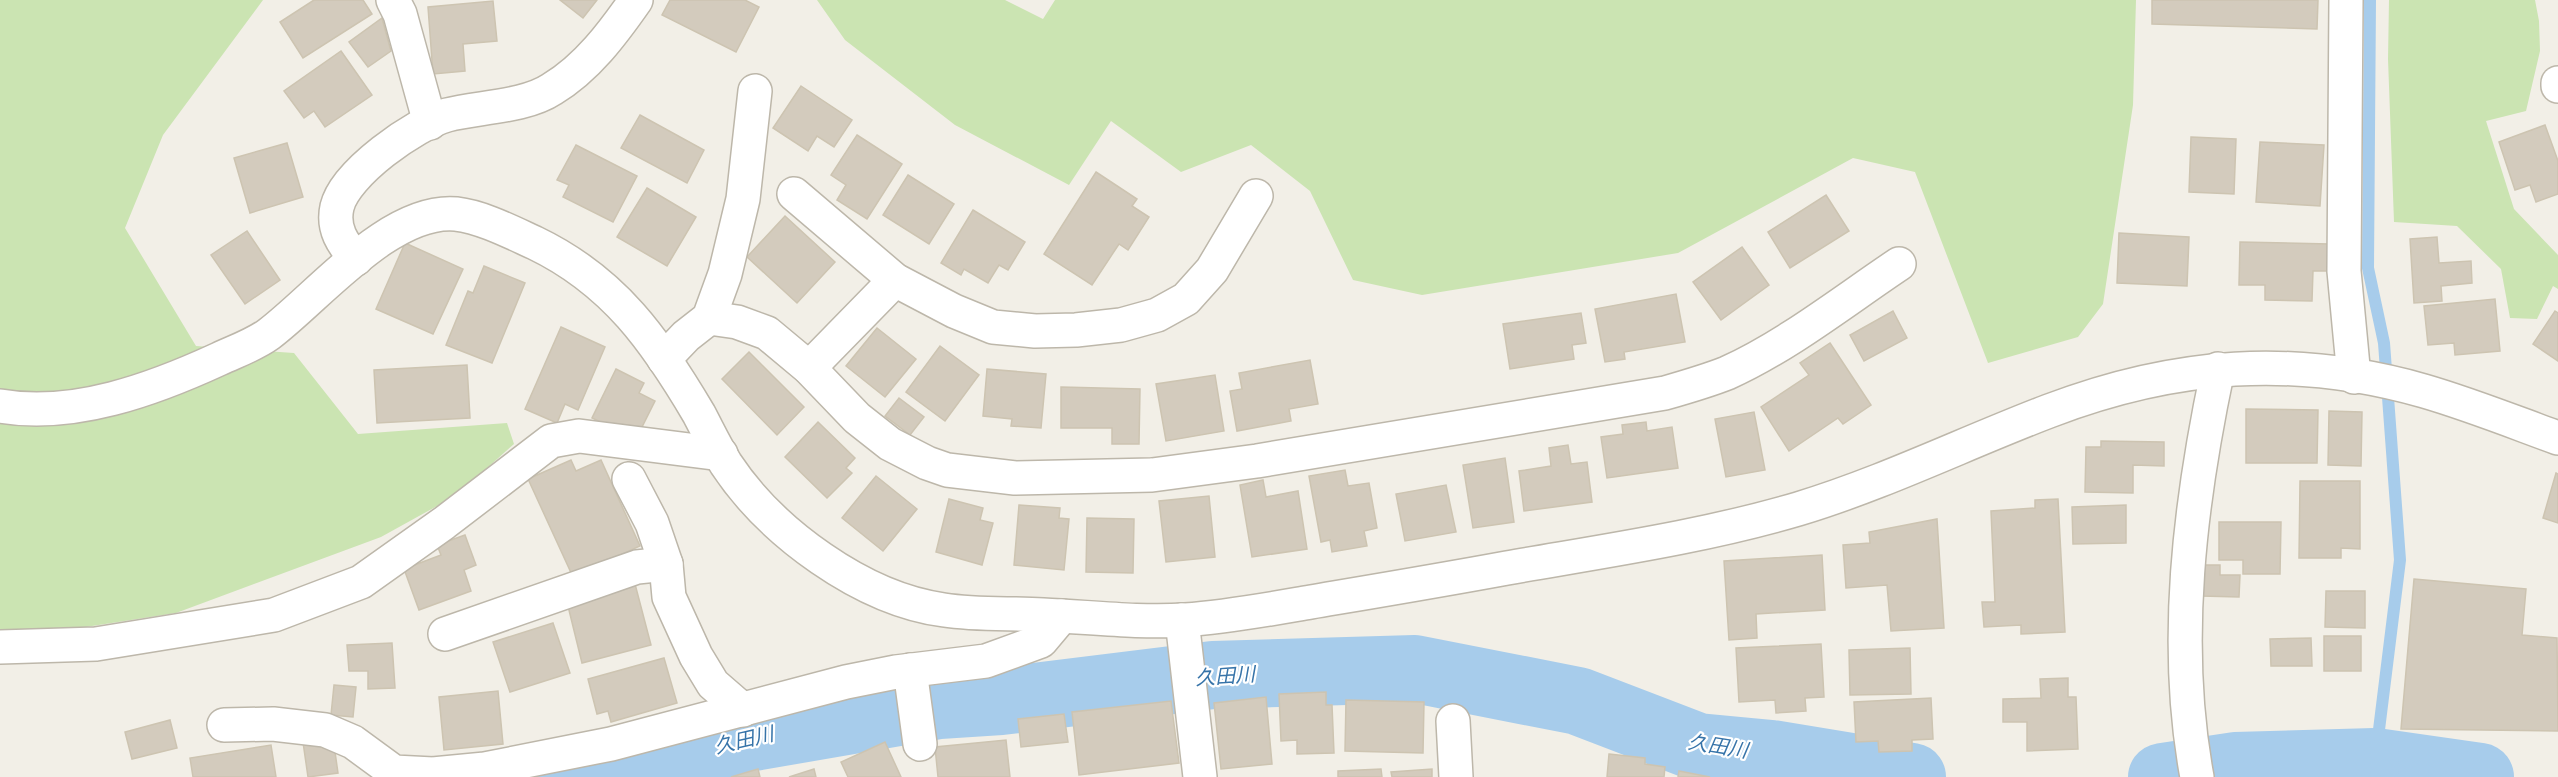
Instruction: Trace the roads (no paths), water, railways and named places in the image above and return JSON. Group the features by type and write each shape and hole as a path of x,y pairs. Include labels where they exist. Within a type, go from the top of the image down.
{"street":[{"path":"393,0 400,14 430,123"},
{"path":"356,260 340,241 336,225 338,206 350,182 409,133 445,116 511,104 551,91 581,68 636,0"},
{"path":"2346,0 2344,271 2364,378"},
{"path":"664,359 708,318 725,274 743,199 755,91"},
{"path":"794,194 895,279 954,312 993,327 1035,331 1076,330 1121,325 1157,315 1186,299 1212,270 1256,196"},
{"path":"0,406 16,409 82,404 120,396 192,372 264,338 356,260 409,222 432,216 456,214 486,222 561,256 592,276 631,314 664,359 728,467 766,513 797,540 883,594 945,611 1062,616 1184,635 1354,595 1693,535 1799,508 1874,482 2054,409 2096,395 2152,379 2218,369 2271,367 2364,378 2413,388 2558,438"},
{"path":"708,318 737,322 767,333 809,368 856,418 890,444 927,463 972,475 1015,478 1152,475 1278,458 1665,393 1697,384 1728,372 1767,352 1899,264"},
{"path":"809,368 895,279"},
{"path":"2195,764 2187,710 2189,553 2208,415 2218,369"},
{"path":"0,647 96,644 274,615 285,611 361,582 444,524 551,441 579,436 721,454"},
{"path":"629,479 652,523 666,564 669,597 696,656 713,684 743,710"},
{"path":"445,634 637,567 666,564"},
{"path":"224,725 273,724 326,730 352,742 394,772 433,774 485,769 610,744 846,682 911,682 986,662 1041,641 1062,616"},
{"path":"1184,635 1200,777"},
{"path":"911,682 919,736"},
{"path":"1453,721 1456,777"}],"waterway":[{"path":"2370,0 2368,268 2384,343 2400,560 2375,762"},
{"name":"久田川","path":"532,777 633,757 690,754 736,740 939,705 1001,701 1213,675 1415,669 1578,701 1698,747 1772,754 1912,777"},
{"name":"久田川","path":"2162,777 2235,766 2375,762 2480,777"}]}
